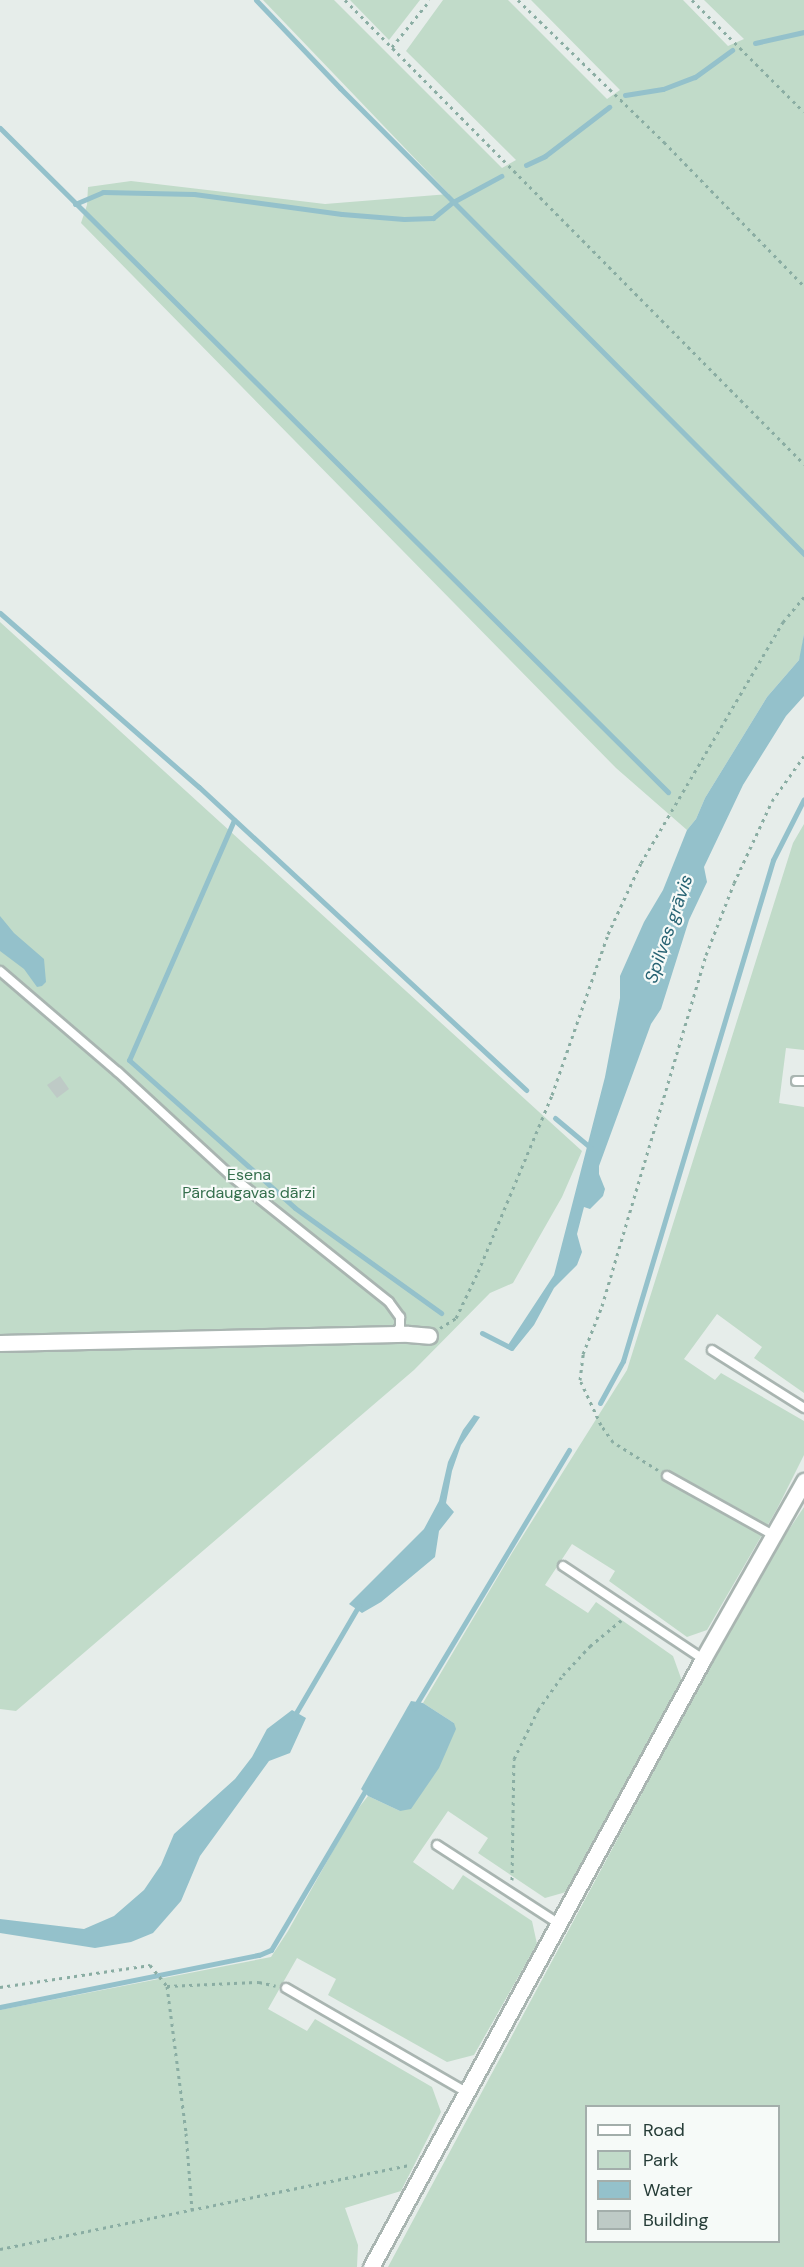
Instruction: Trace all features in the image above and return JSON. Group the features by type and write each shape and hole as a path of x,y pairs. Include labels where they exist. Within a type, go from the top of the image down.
{"street":[{"path":"0,1343 394,1334 429,1336"},
{"path":"372,2267 703,1659 804,1480"}],"lane":[{"path":"0,971 118,1072 230,1175 389,1302 400,1317 400,1327 394,1334"},
{"path":"712,1350 804,1408"},
{"path":"667,1476 773,1535"},
{"path":"563,1566 703,1659"},
{"path":"437,1845 559,1924"},
{"path":"286,1988 468,2093"}],"path":[{"path":"345,0 804,464"},
{"path":"392,47 430,0"},
{"path":"518,0 664,142 804,286"},
{"path":"692,0 804,112"},
{"path":"429,1336 456,1318 478,1272 552,1095 608,934 641,863 783,622 804,597"},
{"path":"667,1476 613,1442 601,1425 579,1380 583,1354 602,1306 706,955 734,883 772,801 804,756"},
{"path":"514,1894 511,1832 514,1759 538,1710 563,1675 591,1646 632,1612"},
{"path":"0,1988 150,1965 167,1986 186,2133 192,2210"},
{"path":"167,1986 259,1982 286,1988"},
{"path":"0,2249 432,2160"}],"green space":[{"path":"263,0 334,0 502,168 516,160 406,51 443,0 508,0 607,99 620,90 531,0 683,0 728,46 744,39 704,0 804,0 804,634 799,660 767,697 705,798 696,819 687,830 616,768 81,223 87,205 88,187 131,181 325,204 449,194"},
{"path":"350,0 420,0 389,40"},
{"name":"Esena Pārdaugavas dārzi","path":"0,622 582,1151 562,1197 513,1283 490,1293 414,1370 16,1711 0,1709"},
{"path":"804,824 804,1050 786,1048 779,1103 804,1107 804,1393 754,1358 762,1347 717,1314 684,1359 715,1380 721,1373 804,1421 804,1455 777,1509 707,1630 687,1637 609,1581 615,1571 572,1544 545,1585 588,1613 596,1602 673,1656 682,1681 566,1892 545,1898 478,1853 488,1838 448,1811 413,1862 453,1890 463,1875 532,1921 537,1944 474,2055 447,2062 328,1995 336,1979 297,1958 268,2009 307,2031 315,2019 432,2087 441,2112 401,2191 345,2208 358,2245 357,2267 0,2267 0,2010 271,1957 353,1815 368,1796 400,1811 454,1723 423,1703 512,1553 627,1370 793,843"},
{"path":"804,1507 804,2267 388,2267 715,1657 776,1549"}],"water":[{"name":"Spilves grāvis","path":"804,634 804,696 786,716 743,785 704,867 707,882 689,920 661,1009 651,1024 599,1166 599,1174 605,1189 603,1196 590,1209 584,1207 577,1234 582,1252 577,1265 554,1288 534,1325 513,1351 506,1348 554,1275 605,1077 620,998 620,976 644,922 663,890 687,830 696,819 705,798 767,697 799,660"},
{"path":"0,916 14,933 44,959 46,982 42,986 37,987 24,969 0,951"},
{"path":"474,1415 480,1417 461,1445 452,1471 446,1503 454,1512 439,1531 435,1557 381,1602 362,1613 349,1604 424,1529 439,1501 448,1462 463,1430"},
{"path":"411,1701 423,1703 454,1723 456,1729 439,1768 411,1809 400,1811 368,1796 361,1789"},
{"path":"292,1710 306,1718 290,1753 269,1761 200,1856 181,1901 153,1933 131,1942 95,1948 0,1933 0,1919 84,1929 114,1916 144,1890 161,1865 174,1834 235,1779 252,1757 267,1729"}],"building":[{"path":"60,1076 69,1089 57,1098 47,1085"}],"waterway":[{"path":"256,0 340,88 804,554"},
{"path":"755,43 804,32"},
{"path":"625,95 663,89 695,77 732,50"},
{"path":"526,165 545,156 609,107"},
{"path":"0,128 668,792"},
{"path":"75,204 103,192 194,194 342,214 404,219 433,218 453,202 501,176"},
{"path":"0,613 199,787 526,1090"},
{"path":"600,1403 623,1361 773,860 804,799"},
{"path":"234,820 129,1060 295,1208 441,1313"},
{"path":"555,1118 591,1148"},
{"path":"482,1333 511,1348"},
{"path":"414,1708 569,1450"},
{"path":"293,1718 359,1605"},
{"path":"0,2007 259,1955 271,1950 368,1786"}]}
